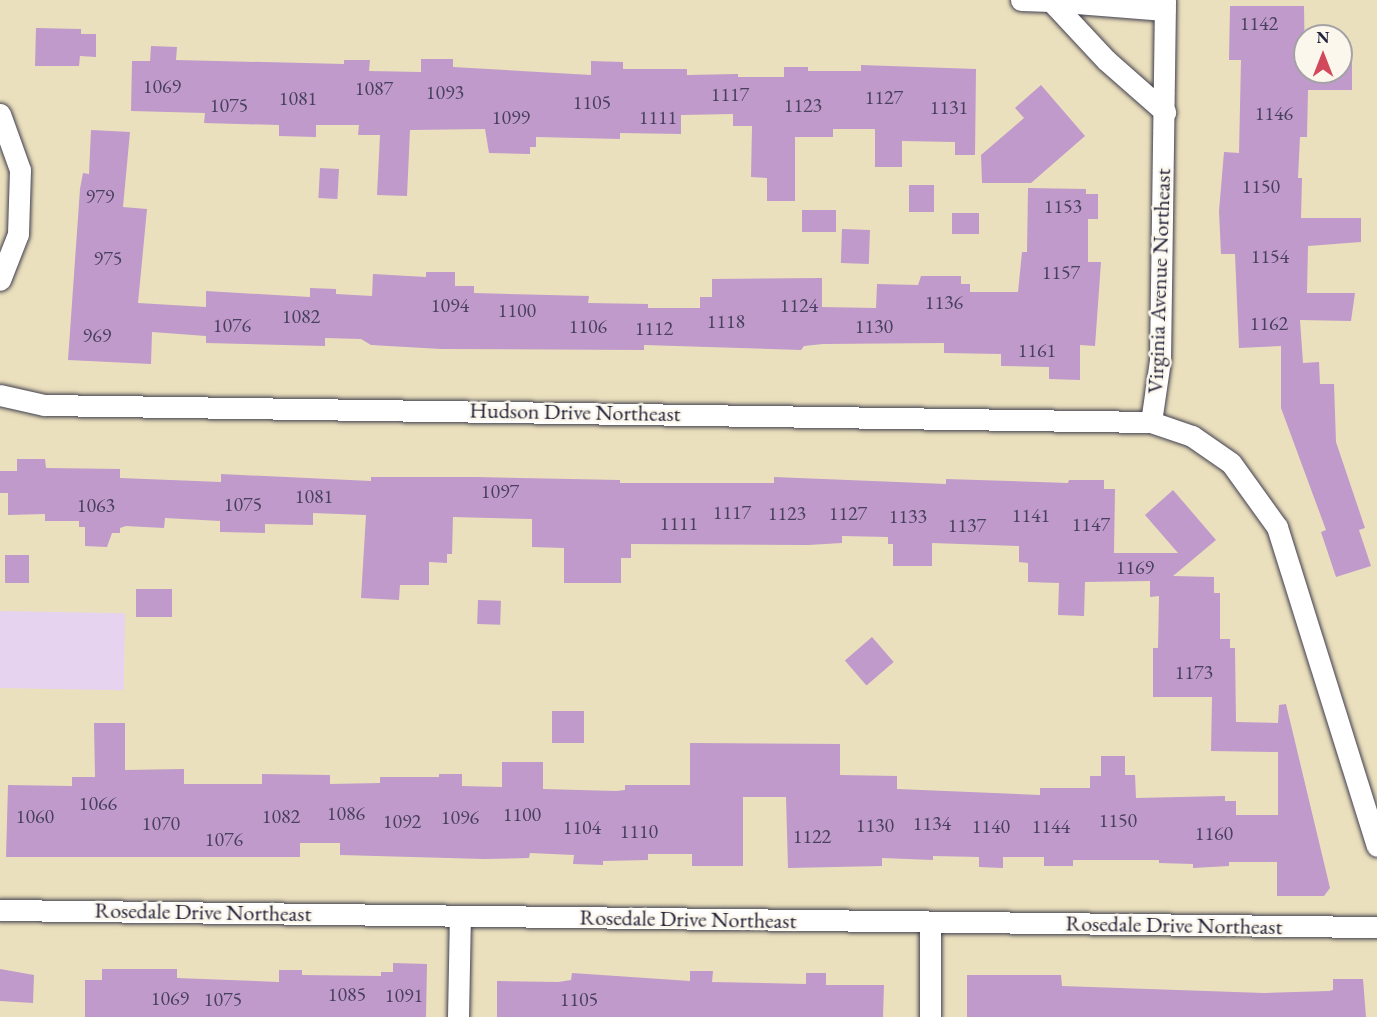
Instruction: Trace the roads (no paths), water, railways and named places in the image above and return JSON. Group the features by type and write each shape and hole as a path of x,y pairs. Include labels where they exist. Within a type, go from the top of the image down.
{"street":[{"path":"1021,0 1165,5"},
{"path":"1051,2 1106,60 1165,112"},
{"name":"Virginia Avenue Northeast","path":"1165,5 1160,360 1151,422 1192,436 1231,463 1277,527 1377,846"},
{"path":"0,114 20,170 18,234 0,280"},
{"name":"Hudson Drive Northeast","path":"0,395 44,405 1151,422"},
{"name":"Rosedale Drive Northeast","path":"0,910 1377,927"},
{"path":"458,1017 460,916"},
{"path":"930,922 930,1017"}]}
